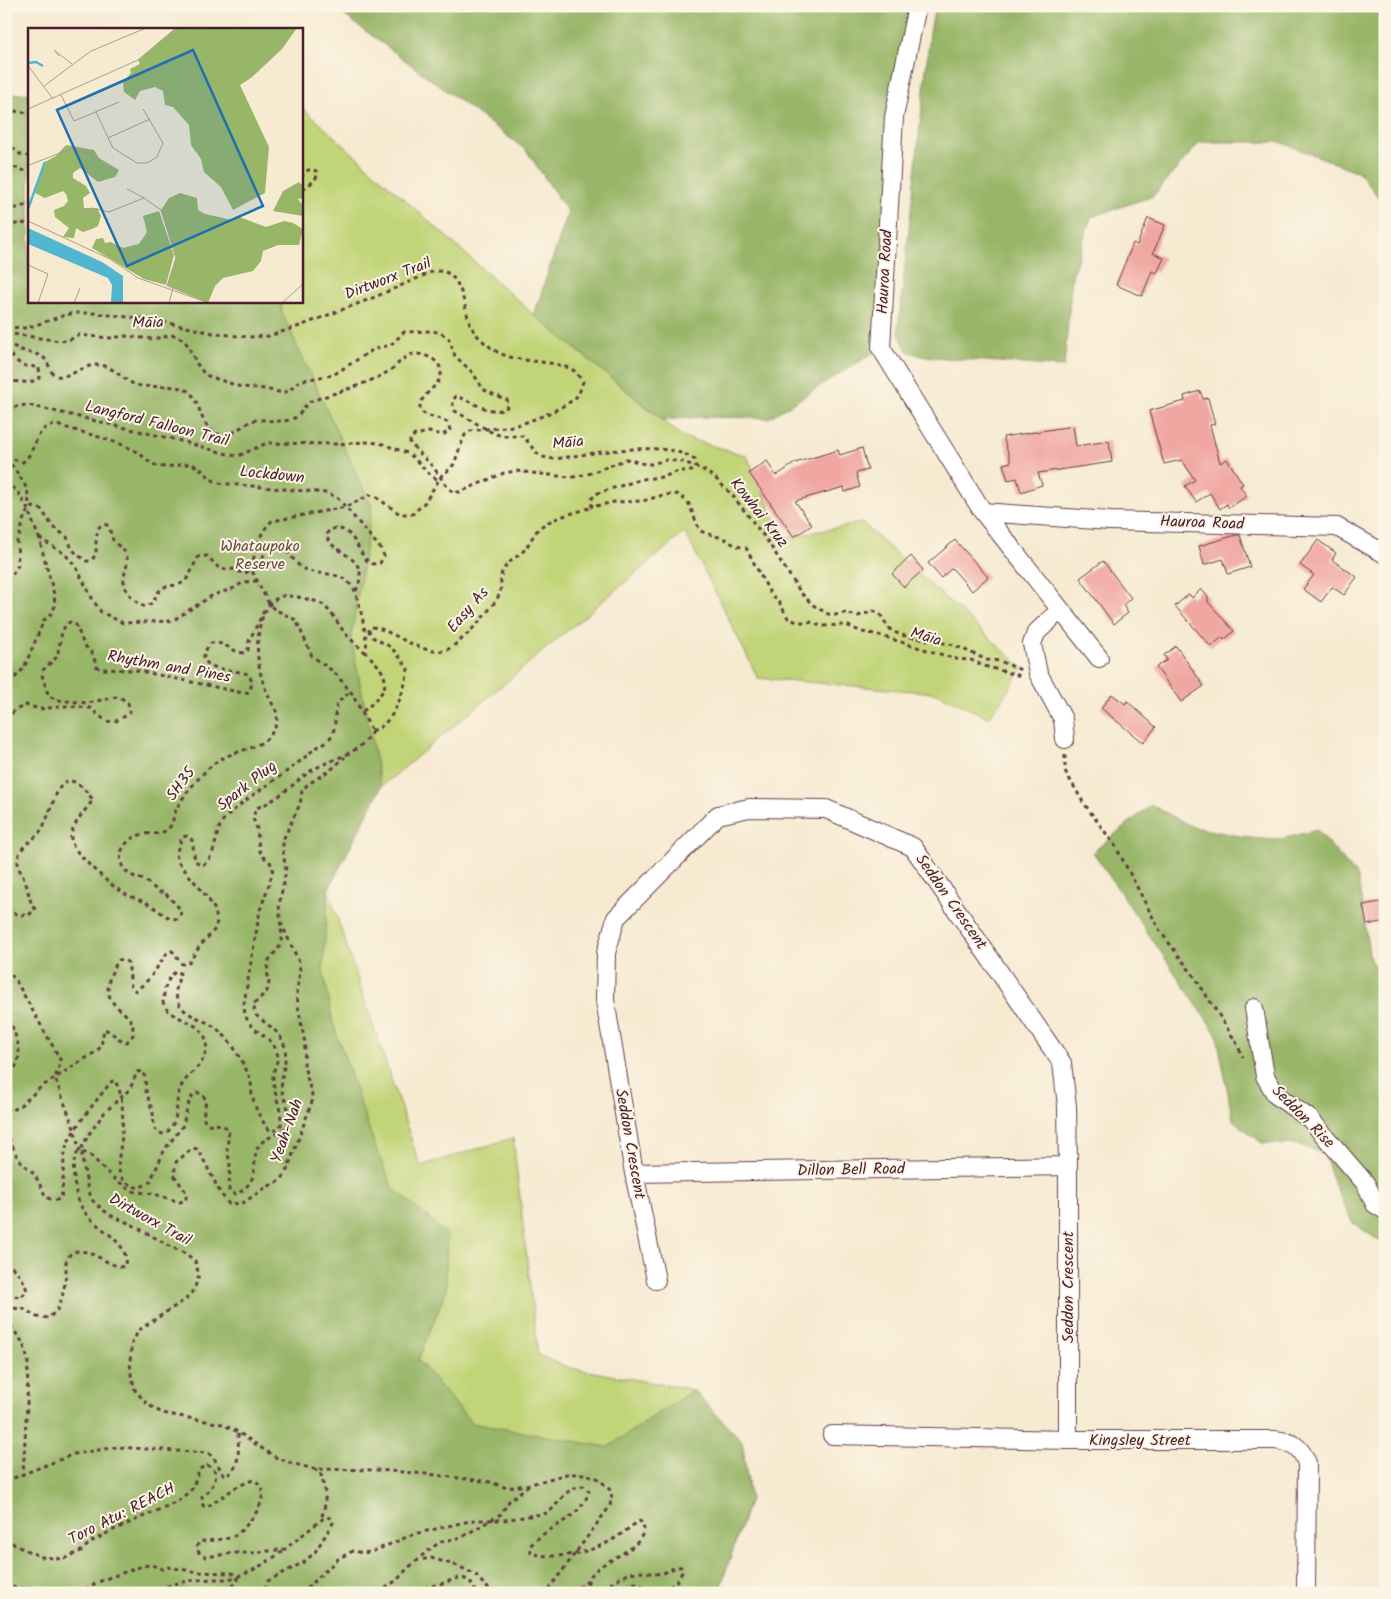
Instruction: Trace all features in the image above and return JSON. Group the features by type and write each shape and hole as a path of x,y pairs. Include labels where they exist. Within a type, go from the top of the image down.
{"street":[{"name":"Hauroa Road","path":"917,6 894,117 881,348 983,512 1099,658"},
{"name":"Hauroa Road","path":"983,512 1110,521 1337,527 1385,554"},
{"path":"1060,610 1036,633 1032,644 1036,665 1042,680 1063,719 1065,739"},
{"name":"Seddon Crescent","path":"656,1280 634,1173 605,1000 606,952 616,918 718,815 749,808 826,809 913,848 1062,1063 1067,1106 1068,1166 1068,1440"},
{"name":"Seddon Rise","path":"1254,1008 1265,1076 1276,1095 1310,1119 1366,1184 1375,1204 1385,1210"},
{"name":"Dillon Bell Road","path":"634,1173 1068,1166"},
{"name":"Kingsley Street","path":"832,1435 1068,1440 1289,1441 1302,1451 1307,1463 1306,1593"}],"path":[{"path":"6,110 28,113"},
{"path":"6,143 20,154 28,156"},
{"path":"6,165 28,172"},
{"path":"302,176 310,169 318,173 315,180 302,190"},
{"path":"6,208 17,208 28,204"},
{"path":"6,225 28,223"},
{"name":"Dirtworx Trail","path":"6,327 13,329 27,328 65,315 93,313 155,320 222,334 247,337 269,336 375,297 434,271 448,272 460,290 472,326 482,340 495,351 512,358 561,366 574,371 583,382 576,397 556,410 516,426 470,431 465,435 454,464 439,478 425,502 413,514 400,514 376,497 370,495 346,507 272,522 266,526 259,540 252,572"},
{"name":"Māia","path":"6,334 60,341 69,340 79,335 110,338 125,336 152,339 174,335 187,344 197,364 205,374 241,387 283,393 303,380 334,375 374,349 391,345 404,332 433,331 441,333 449,339 455,356 473,373 483,389 507,400 509,404 503,410 482,407 456,396 452,402 452,407 455,411 492,433 502,436 523,436 536,453 548,458 555,459 615,450 644,449 684,453 695,460 696,467"},
{"name":"Kowhai Kruz","path":"6,342 46,359 53,374 56,375 63,376 95,364 103,365 137,385 178,387 187,390 191,394 205,423 220,435 226,436 256,420 280,421 293,418 309,402 367,382 389,371 410,354 422,354 440,366 441,377 421,402 420,410 426,416 445,420 450,430 443,435 430,432 415,435 410,439 410,443 434,468 439,478 454,492 460,492 504,473 516,472 573,477 588,474 627,459 651,464 666,460 684,462 716,478 733,496 766,539 801,593 813,605 828,614 835,615 844,613 858,616 874,611 880,614 892,631 901,635 954,645 987,660 1008,664 1042,680"},
{"path":"6,349 17,362 25,366 33,365 39,368 40,373 40,377 32,382 6,382"},
{"name":"Langford Falloon Trail","path":"6,408 28,404 238,456 267,443 380,443 407,453 428,473 439,478"},
{"name":"Lockdown","path":"6,457 23,462 28,458 41,431 52,425 57,425 120,444 139,453 156,466 192,465 199,468 210,479 218,483 327,493 338,498 381,549 384,556 380,563 371,564 350,535 344,530 330,529 326,535 328,540 351,557 359,568 360,578 355,594"},
{"path":"6,457 26,486 30,501 17,541 18,565 11,577 6,578"},
{"path":"592,507 591,500 596,494 642,479 662,477 679,471 694,471 696,467"},
{"path":"6,482 18,492 28,510 39,538 54,594 55,606 52,613 44,620 24,668 6,687"},
{"name":"Māia","path":"592,507 614,502 643,501 663,495 677,494 688,502 700,531 725,539 736,546 746,548 770,593 779,602 788,618 797,622 810,622 821,626 846,625 862,632 875,634 956,659 971,660 1017,676 1042,680"},
{"path":"28,510 33,507 41,509 53,526 67,537 72,549 78,555 91,561 96,554 96,538 99,527 104,524 107,525 113,539 126,554 128,566 124,582 127,589 137,603 146,607 150,605 158,592 166,586 177,585 189,577 198,557 207,556 214,565 222,569 235,569 243,574 252,572 269,547 271,545 276,546 287,552 302,568 318,573 340,576 353,587 367,643 366,653"},
{"name":"Easy As","path":"372,730 379,728 393,713 408,669 389,646 369,634 371,627 381,628 406,642 429,650 442,651 449,649 470,632 499,596 502,587 502,571 526,548 540,527 552,520 592,507"},
{"path":"39,538 65,554 76,567 101,612 123,623 169,621 213,595 232,589 244,582 257,580"},
{"path":"252,572 269,604 274,609 296,620 312,656 334,672 351,692 372,730"},
{"path":"269,604 284,595 309,599 319,603 329,610 355,644 380,666 386,677 384,687 379,695 362,712"},
{"name":"Rhythm and Pines","path":"6,720 15,710 27,705 39,709 67,706 90,708 106,720 114,722 127,715 130,711 128,703 120,697 87,703 57,700 48,694 42,675 43,670 58,657 62,632 66,624 70,622 76,625 84,645 92,653 97,667 101,669 135,670 243,693 249,692 252,685 248,674 231,672 209,665 205,662 204,656 208,646 216,642 220,642 237,652 244,653 248,650 250,641 269,604"},
{"name":"SH35","path":"6,910 20,915 30,915 35,909 31,904 26,883 18,863 19,853 26,844 36,838 45,825 55,794 62,784 67,781 76,782 84,788 93,800 74,828 71,840 82,859 124,894 147,902 169,918 177,919 181,914 178,904 168,898 165,892 159,892 146,881 134,877 126,871 120,861 121,850 128,840 141,835 164,832 171,826 176,808 202,775 215,762 248,750 265,740 277,724 277,714 258,664 257,645 262,619 269,604"},
{"name":"Spark Plug","path":"6,1108 12,1111 41,1087 94,1053 101,1047 104,1029 116,1035 122,1041 127,1042 133,1035 132,1024 125,1013 110,998 107,989 110,977 119,960 124,959 128,963 131,988 136,991 150,978 167,953 172,951 182,964 188,964 215,929 217,921 215,910 207,897 178,862 176,854 182,837 187,836 192,840 195,861 202,865 207,862 213,851 220,823 236,808 303,760 313,749 324,744 331,737 337,718 336,710 338,704 351,692"},
{"name":"Dirtworx Trail","path":"372,730 369,737 348,754 327,762 308,773 268,804 256,808 253,818 257,829 257,841 262,855 270,862 273,868 260,910 244,1012 248,1023 272,1044 278,1054 272,1080 280,1109 281,1125 276,1130 271,1131 266,1128 253,1100 248,1072 236,1050 221,1033 211,1025 186,1012 178,1003 176,990 180,973 176,971 169,978 164,988 163,1002 168,1011 197,1026 206,1038 205,1054 180,1087 177,1098 177,1112 172,1126 164,1134 158,1133 154,1127 145,1077 142,1071 136,1072 130,1089 105,1112 82,1147 81,1152 88,1190 93,1201 110,1215 133,1225 171,1247 185,1252 195,1261 199,1275 194,1290 186,1299 139,1330 132,1343 131,1374 135,1390 147,1404 162,1413 222,1424 238,1432 275,1457 314,1469 377,1470 428,1474 490,1482 508,1488 531,1484"},
{"path":"1065,739 1065,771 1083,802 1116,848 1160,931 1194,976 1236,1042 1244,1060"},
{"path":"6,1131 18,1159 35,1175 46,1196 52,1200 57,1200 61,1198 63,1191 66,1146 114,1080 118,1085 121,1098 122,1133 118,1166 122,1178 139,1188 150,1182 165,1149 182,1127 190,1099 195,1092 201,1093 206,1100 203,1117 206,1124 219,1124 226,1127 229,1131 226,1148 230,1164 230,1191 238,1194 248,1186 252,1180 257,1149 261,1142 284,1130 289,1122 289,1110 282,1091 285,1048 281,1038 266,1022 256,1015 253,1005 267,991 269,960 280,946 282,937 279,905 286,871 283,840 300,804 302,791 307,785 333,768 348,754"},
{"name":"Yeah-Nah","path":"81,1152 90,1155 111,1176 131,1191 154,1194 180,1202 186,1200 186,1192 174,1175 176,1162 193,1148 197,1149 201,1155 221,1194 229,1204 243,1203 281,1180 286,1173 313,1099 304,1066 305,1037 298,1006 297,991 300,962 280,922"},
{"path":"6,968 16,980 60,1059 55,1078 81,1152 76,1154 73,1170 77,1198 84,1212 91,1220 118,1242 125,1252 127,1261 124,1267 117,1266 104,1262 92,1255 75,1251 68,1255 62,1295 57,1310 49,1318 37,1317 22,1308 6,1310"},
{"path":"6,1011 14,1031 19,1056 6,1084"},
{"path":"6,1032 9,1046 6,1056"},
{"path":"6,1261 26,1285 26,1291 21,1297 14,1296 6,1291"},
{"path":"6,1319 23,1343 28,1360 29,1372 23,1475"},
{"path":"6,1387 10,1391 6,1405"},
{"path":"6,1481 74,1454 117,1447 208,1453 214,1457 225,1476 235,1469 238,1461 238,1432"},
{"name":"Toro Atu: REACH","path":"6,1538 16,1546 42,1557 63,1559 81,1551 91,1542 109,1532 181,1499 192,1489 200,1468 206,1465 216,1472 216,1477 212,1488 202,1497 204,1507 238,1486 252,1480 257,1482 262,1488 262,1499 258,1510 241,1531 232,1538 199,1542 196,1548 200,1554 206,1558 234,1553 285,1549"},
{"path":"314,1469 320,1472 326,1500 324,1511 318,1523"},
{"path":"379,1593 398,1580 415,1561 440,1542 462,1537 501,1514 509,1502 531,1484 567,1474 585,1474 599,1479 612,1492 610,1506 546,1593"},
{"path":"284,1593 287,1591 305,1590 338,1558 353,1551 363,1554 414,1534 474,1520 504,1520 548,1513 564,1494 576,1487 584,1486 589,1491 586,1500 563,1523 535,1540 530,1546 531,1553 541,1556 576,1553 598,1547 640,1521 643,1524 644,1530 642,1537 634,1547 596,1569 573,1593"},
{"path":"152,1593 182,1581 227,1579 237,1576 264,1564 325,1517 331,1518 333,1523 315,1552 298,1565 268,1581 265,1588 267,1593"},
{"path":"415,1561 431,1558 458,1566 476,1575 485,1586 496,1593"},
{"path":"78,1593 105,1579 142,1566 152,1565 162,1569 169,1568 196,1572 223,1572 237,1576"},
{"path":"597,1593 627,1574 639,1572 658,1574 675,1567 681,1567 682,1572 678,1580 662,1593"},
{"path":"227,1593 238,1580 237,1576"},
{"path":"589,1593 587,1587 590,1577"},
{"path":"418,1593 430,1585 462,1578 471,1582 475,1589 472,1593"},
{"path":"6,1582 15,1588 32,1588 45,1593"},
{"path":"620,1593 635,1583 645,1587 644,1593"}],"green space":[{"path":"332,6 917,6 894,117 881,348 769,418 700,417 663,420 534,315 568,212 526,150"},
{"path":"935,6 1385,6 1385,206 1359,172 1280,142 1200,142 1153,196 1091,217 1072,276 1064,367 922,356 907,351 898,331 930,33"},
{"name":"Whataupoko Reserve","path":"28,93 28,302 302,302 302,108 534,315 683,437 747,456 783,538 862,523 1023,668 989,718 937,693 758,678 685,532 381,787 328,890 420,1166 513,1138 538,1355 570,1368 689,1389 742,1441 750,1499 721,1585 699,1593 6,1593 6,95"},
{"name":"Whataupoko Reserve","path":"28,93 28,302 281,302 282,313 372,507 351,638 381,787 328,890 323,970 333,1023 376,1149 393,1188 447,1234 446,1291 418,1360 472,1423 608,1447 693,1390 742,1441 750,1499 721,1585 699,1593 6,1593 6,95"},
{"path":"1151,805 1193,827 1250,838 1277,840 1317,830 1358,877 1370,960 1385,978 1385,1245 1352,1222 1333,1181 1325,1155 1300,1145 1262,1143 1233,1120 1217,1035 1093,852"}],"building":[{"path":"1148,218 1165,225 1153,253 1164,258 1157,273 1152,271 1142,296 1116,285 1133,243 1137,245"},
{"path":"1200,391 1203,399 1208,398 1215,424 1210,425 1220,463 1227,459 1243,484 1240,486 1247,496 1229,508 1227,504 1220,509 1210,493 1196,502 1185,486 1195,480 1182,460 1164,464 1149,411 1185,401 1184,396"},
{"path":"1073,426 1076,446 1109,441 1112,462 1038,473 1042,485 1021,492 1017,478 1008,480 1003,464 1011,462 1003,437"},
{"path":"862,448 868,470 856,473 860,487 845,492 844,487 795,501 812,525 794,537 749,473 767,461 776,476 795,463 838,450 840,455"},
{"path":"1240,535 1250,567 1228,574 1223,559 1204,565 1199,546"},
{"path":"955,540 988,577 972,591 952,568 941,578 928,563"},
{"path":"1318,540 1336,553 1332,560 1357,577 1344,595 1332,587 1321,602 1303,589 1314,575 1300,565"},
{"path":"911,556 923,570 904,587 892,574"},
{"path":"1103,561 1131,598 1123,605 1128,613 1114,624 1080,578"},
{"path":"1201,589 1208,597 1208,602 1234,631 1224,640 1222,637 1211,647 1175,606 1189,594 1192,598"},
{"path":"1176,646 1204,686 1181,702 1156,667 1167,660 1164,655"},
{"path":"1112,694 1125,704 1127,701 1156,727 1143,743 1101,708"},
{"path":"1385,901 1385,921 1367,925 1363,905"}]}
